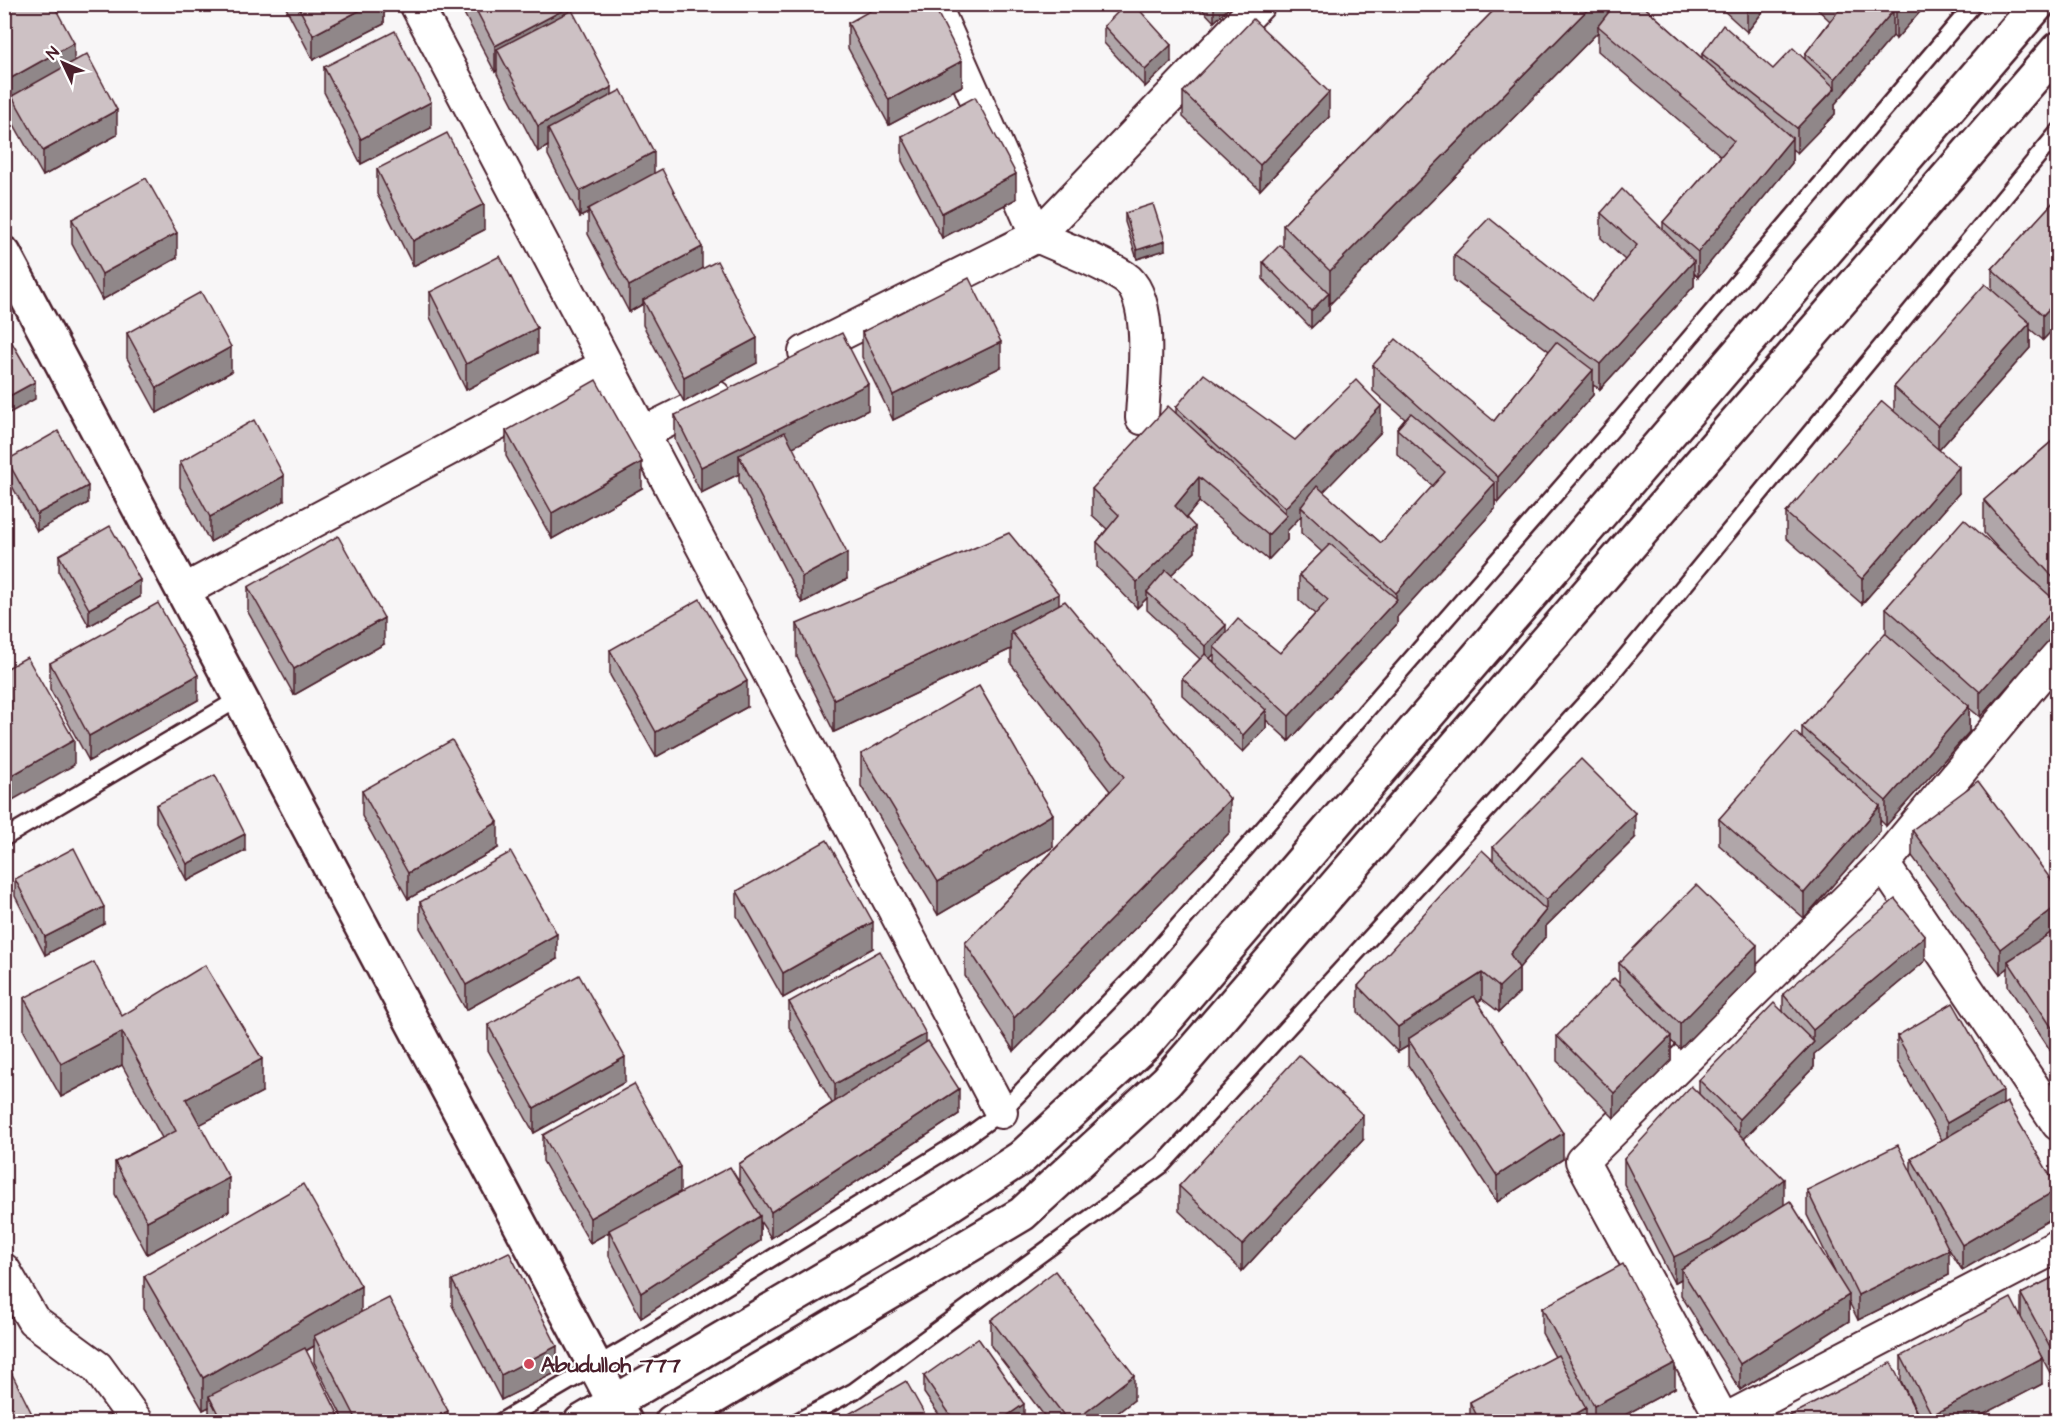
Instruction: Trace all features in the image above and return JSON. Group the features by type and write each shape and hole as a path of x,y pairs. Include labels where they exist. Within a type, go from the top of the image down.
{"main road":[{"path":"581,1422 620,1412 1022,1157 1146,1044 2038,4"},
{"path":"672,1422 1022,1214 1167,1081 2058,49"},
{"path":"4,254 185,590 240,698 620,1412"}],"street":[{"path":"416,4 1001,1112"},
{"path":"934,4 1036,236 1126,278 1140,295 1145,317 1142,418"},
{"path":"781,364 1036,236 1259,4"},
{"path":"185,590 606,365"},
{"path":"643,433 738,385"},
{"path":"2058,653 1883,864 1582,1161 1722,1421 2058,1246"},
{"path":"1883,864 2058,1124"},
{"path":"4,1270 33,1320 96,1367 137,1422"}],"lane":[{"path":"500,1422 596,1367 958,1143 1001,1112 1144,964 1628,411 1974,4"},
{"path":"796,1422 854,1391 1162,1165 1396,906 1608,678 2058,132"},
{"path":"4,838 240,698"}],"building":[{"path":"14,4 53,4 74,43 4,82 4,10"},
{"path":"297,4 372,4 313,35"},
{"path":"473,4 568,4 569,7 495,46"},
{"path":"882,4 933,4 962,61 889,100 848,23"},
{"path":"1126,4 1134,4 1171,45 1145,70 1104,26"},
{"path":"1500,4 1593,4 1330,271 1283,225"},
{"path":"1615,4 1641,4 1792,138 1698,252 1663,222 1734,141 1598,26"},
{"path":"1840,4 1885,4 1893,11 1835,79 1805,54 1842,6"},
{"path":"572,10 612,87 538,126 497,49"},
{"path":"1253,19 1329,92 1260,165 1183,92"},
{"path":"1723,25 1773,69 1793,48 1835,88 1797,128 1702,54"},
{"path":"395,31 431,102 361,139 324,67"},
{"path":"87,54 117,110 43,151 12,96"},
{"path":"621,90 654,152 580,191 548,129"},
{"path":"975,97 1016,174 942,213 902,136"},
{"path":"447,133 484,204 413,241 377,169"},
{"path":"662,169 702,247 629,286 588,209"},
{"path":"146,178 177,233 102,274 72,219"},
{"path":"1622,189 1694,261 1600,364 1454,255 1489,218 1592,301 1637,245 1601,213"},
{"path":"2058,197 2058,299 2043,315 1992,269"},
{"path":"1153,204 1165,241 1137,250 1125,213"},
{"path":"1280,245 1329,293 1311,311 1263,262"},
{"path":"500,256 537,328 466,364 430,292"},
{"path":"717,261 757,338 684,377 643,300"},
{"path":"969,278 1001,342 893,395 862,332"},
{"path":"1985,284 2030,323 1938,426 1894,387"},
{"path":"201,292 231,347 157,388 127,333"},
{"path":"4,329 35,382 4,399"},
{"path":"842,333 868,384 701,467 675,415"},
{"path":"1396,339 1494,421 1556,342 1593,370 1498,477 1373,365"},
{"path":"1204,374 1295,440 1356,380 1381,406 1285,508 1176,407"},
{"path":"596,380 642,462 552,513 506,431"},
{"path":"1882,401 1959,467 1862,579 1786,513"},
{"path":"1168,406 1287,515 1268,535 1199,477 1175,506 1195,527 1137,582 1097,542 1119,515 1092,489"},
{"path":"1411,413 1495,483 1396,593 1301,507 1317,486 1381,543 1445,472 1397,429"},
{"path":"254,420 284,476 210,517 180,462"},
{"path":"58,431 88,486 37,514 7,460"},
{"path":"785,432 847,553 802,577 739,455"},
{"path":"2058,436 2058,583 1984,500"},
{"path":"1964,519 2058,603 1980,692 1886,608"},
{"path":"110,526 140,580 89,609 59,555"},
{"path":"1009,533 1059,594 834,699 797,624"},
{"path":"338,536 384,618 294,669 248,587"},
{"path":"1330,544 1397,599 1289,716 1214,647 1238,619 1280,653 1328,600 1299,575"},
{"path":"1166,570 1226,625 1205,646 1147,592"},
{"path":"700,599 747,681 656,732 610,650"},
{"path":"1065,601 1230,799 1014,1018 965,943 1124,777 1011,631"},
{"path":"158,603 198,675 89,736 50,663"},
{"path":"1885,633 1969,706 1886,801 1802,727"},
{"path":"1205,654 1266,710 1243,735 1182,678"},
{"path":"27,657 74,740 4,780 4,670"},
{"path":"979,686 1053,814 938,882 861,754"},
{"path":"1795,732 1880,806 1804,893 1719,819"},
{"path":"452,740 498,822 408,873 362,791"},
{"path":"1581,759 1635,813 1546,900 1493,847"},
{"path":"215,775 245,834 187,864 156,805"},
{"path":"1978,781 2058,889 2058,905 2000,949 1912,830"},
{"path":"827,840 873,922 783,973 737,891"},
{"path":"74,848 104,907 45,937 15,879"},
{"path":"1482,850 1546,910 1510,954 1519,968 1499,987 1482,973 1398,1027 1358,986"},
{"path":"511,852 557,934 466,985 420,902"},
{"path":"1696,885 1757,945 1680,1024 1619,963"},
{"path":"1895,899 1925,936 1813,1030 1783,994"},
{"path":"2058,928 2058,1037 2008,961"},
{"path":"880,951 926,1034 835,1084 789,1002"},
{"path":"94,962 122,1016 205,965 262,1059 186,1099 229,1178 147,1221 115,1162 176,1131 122,1032 61,1064 24,998"},
{"path":"579,975 625,1057 534,1108 488,1025"},
{"path":"1614,978 1671,1036 1614,1093 1557,1036"},
{"path":"1474,996 1563,1133 1497,1176 1408,1039"},
{"path":"1774,1003 1814,1042 1739,1119 1699,1080"},
{"path":"1953,1003 2003,1091 1947,1123 1897,1036"},
{"path":"928,1041 959,1089 771,1212 739,1164"},
{"path":"1299,1055 1363,1115 1242,1245 1179,1186"},
{"path":"634,1084 680,1167 590,1218 543,1135"},
{"path":"1691,1086 1784,1179 1711,1239 1674,1257 1624,1159"},
{"path":"2007,1102 2058,1189 1962,1245 1911,1158"},
{"path":"1898,1145 1949,1250 1858,1295 1807,1190"},
{"path":"730,1167 760,1216 641,1293 609,1230"},
{"path":"303,1184 361,1286 203,1378 144,1276"},
{"path":"1790,1201 1849,1295 1740,1364 1681,1269"},
{"path":"509,1252 557,1346 501,1375 452,1280"},
{"path":"1623,1264 1675,1363 1594,1406 1542,1308"},
{"path":"1055,1271 1134,1375 1073,1422 1069,1422 991,1320"},
{"path":"2058,1275 2058,1350 2053,1353 2021,1294"},
{"path":"389,1298 448,1411 427,1422 358,1422 314,1336"},
{"path":"2011,1298 2042,1358 1932,1415 1901,1356"},
{"path":"978,1338 1024,1404 998,1422 955,1422 924,1376"},
{"path":"305,1348 342,1422 222,1422 209,1396"},
{"path":"1558,1355 1586,1408 1562,1422 1480,1422 1470,1402"},
{"path":"1891,1363 1921,1422 1778,1422"},
{"path":"10,1370 36,1422 4,1422 4,1373"},
{"path":"906,1381 929,1422 835,1422"},
{"path":"1466,1415 1469,1422 1454,1422"}],"place":[{"name":"Abudulloh 777","path":"529,1364"}]}
